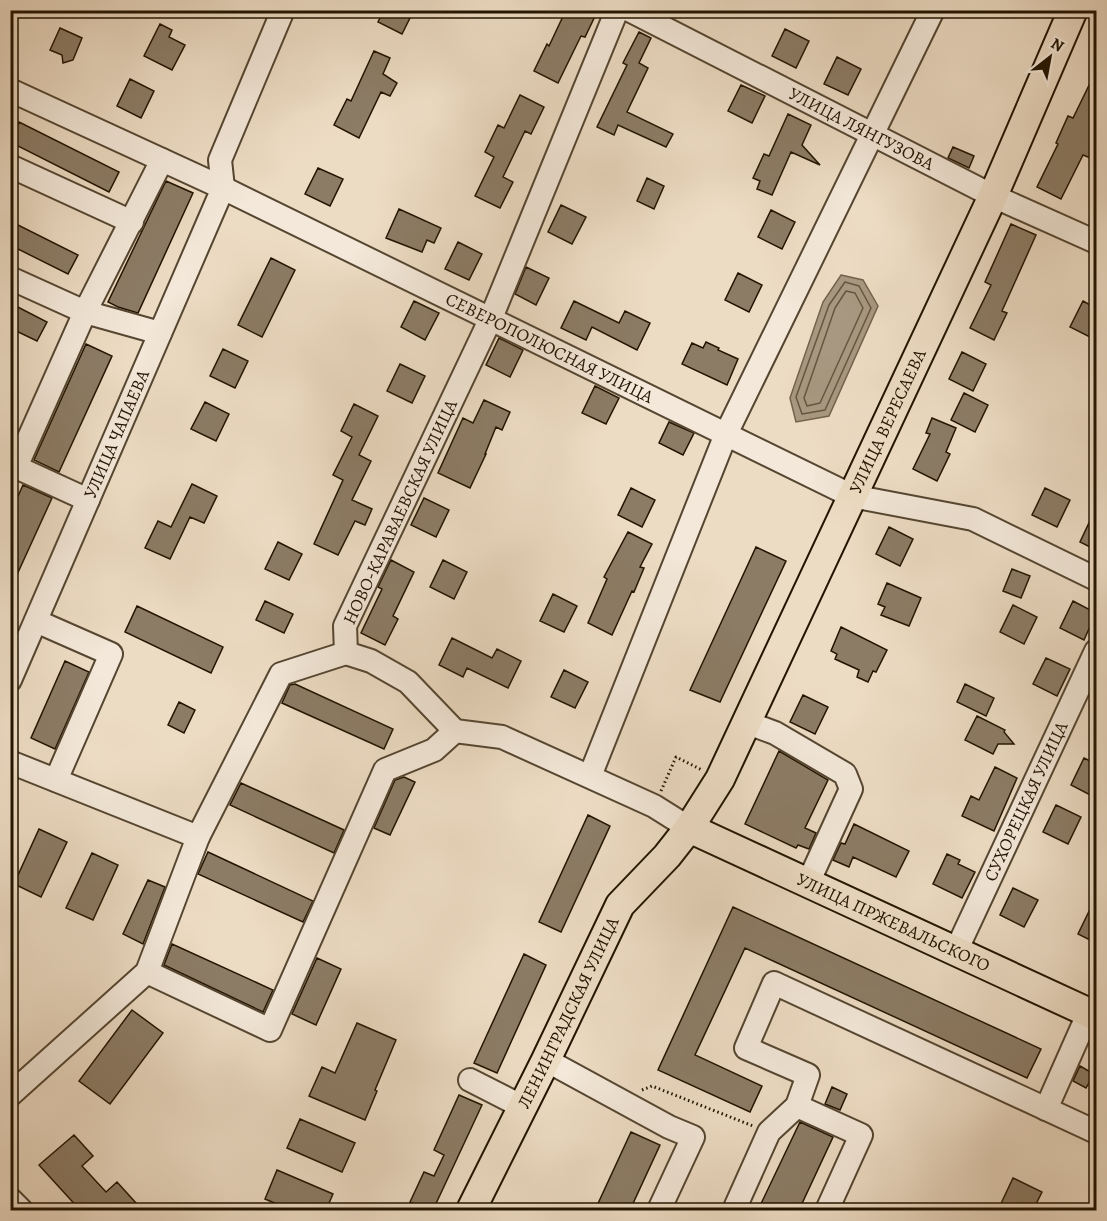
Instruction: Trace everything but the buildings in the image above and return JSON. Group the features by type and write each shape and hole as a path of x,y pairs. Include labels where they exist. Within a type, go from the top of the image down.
{"main road":[{"name":"УЛИЦА ВЕРЕСАЕВА","path":"689,828 720,779 748,723 993,196 1073,10"},
{"name":"УЛИЦА ПРЖЕВАЛЬСКОГО","path":"689,828 1093,1014"},
{"name":"ЛЕНИНГРАДСКАЯ УЛИЦА","path":"471,1210 620,905 667,856 689,828"}],"street":[{"path":"223,188 220,160 283,10"},
{"name":"НОВО-КАРАВАЕВСКАЯ УЛИЦА","path":"346,653 345,626 491,318 617,10"},
{"name":"УЛИЦА ЛЯНГУЗОВА","path":"629,10 993,196 1096,242"},
{"path":"590,776 726,434 933,10"},
{"name":"СЕВЕРОПОЛЮСНАЯ УЛИЦА","path":"10,90 223,188 852,496 973,519 1096,579"},
{"path":"88,501 13,473 85,312 162,160"},
{"path":"10,166 132,222"},
{"name":"УЛИЦА ЧАПАЕВА","path":"10,680 18,642 36,621 223,188"},
{"path":"10,278 85,312 160,333"},
{"path":"36,621 111,654 56,780"},
{"name":"СУХОРЕЦКАЯ УЛИЦА","path":"956,951 1096,651"},
{"path":"10,1095 147,972 198,837 281,674 346,653 371,661 408,682 455,731 502,737 654,806 689,828"},
{"path":"748,723 775,733 845,774 851,789 808,883"},
{"path":"147,972 270,1030 384,770 434,750 455,731"},
{"path":"10,762 198,837"},
{"path":"734,1210 769,1132 797,1106 808,1075 746,1048 774,983 1096,1132"},
{"path":"1046,1109 1093,1014"},
{"path":"546,1060 669,1127 693,1137 659,1210"},
{"path":"471,1080 523,1107"},
{"path":"797,1106 861,1135 827,1210"},
{"path":"10,1199 21,1210"}],"path":[{"path":"659,796 676,757 704,771"},
{"path":"622,1100 652,1086 769,1132"}],"water":[{"path":"841,275 863,280 878,306 829,416 796,422 790,398 823,302"}]}
